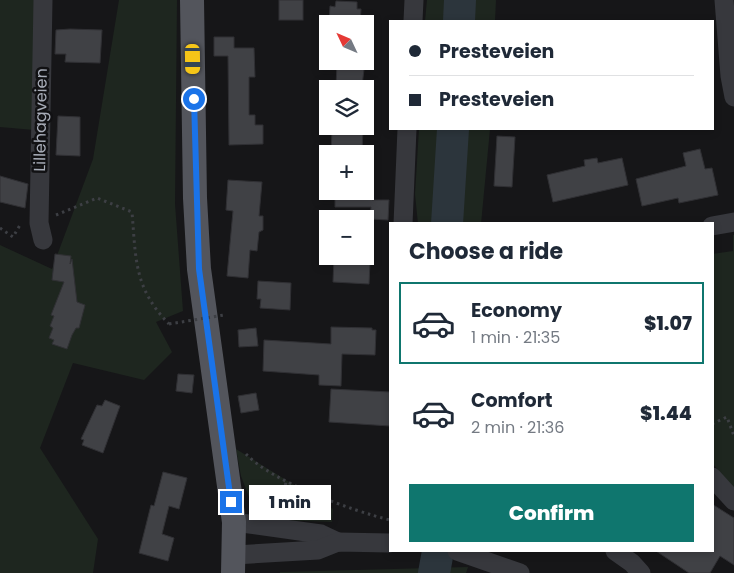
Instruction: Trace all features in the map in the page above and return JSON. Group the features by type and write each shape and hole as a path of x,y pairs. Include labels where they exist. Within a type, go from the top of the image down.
{"main road":[{"path":"192,0 195,198 199,269 234,522 234,564"}],"street":[{"name":"Lillehagveien","path":"41,231 43,0"},
{"path":"413,20 414,0"},
{"path":"724,0 730,76 734,98"},
{"path":"403,222 407,130"},
{"path":"714,226 734,222"},
{"path":"714,479 734,502"},
{"path":"234,522 321,534 338,542"},
{"path":"234,564 318,550 338,542 389,543"},
{"path":"460,552 520,573"},
{"path":"616,552 632,563 641,573"}],"path":[{"path":"41,231 97,198 132,212 137,271 146,297 169,324 224,315"},
{"path":"216,308 218,318"},
{"path":"714,423 727,417 734,436"},
{"path":"244,452 286,482 361,513 389,520"},
{"path":"280,528 286,482"}],"shaded area":[{"path":"0,0 36,0 34,130 0,127"},
{"path":"119,0 177,0 175,204 183,311 156,322 172,352 144,380 73,363 40,448 98,539 93,573 0,573 0,245 52,269 93,159"},
{"path":"427,0 496,0 495,20 425,20"},
{"path":"419,130 490,130 481,222 418,222 415,194"},
{"path":"734,235 734,489 714,465 714,254 733,251"},
{"path":"236,449 333,509 332,522 277,520 252,505 241,476"},
{"path":"468,567 466,573 280,573 280,572"}],"building":[{"path":"279,0 303,0 303,20 279,20"},
{"path":"336,1 357,2 357,9 361,9 361,15 329,15 330,6 335,7"},
{"path":"56,30 102,30 100,63 65,62 66,54 55,54"},
{"path":"214,37 234,37 234,48 254,48 255,77 249,77 249,115 255,115 255,125 263,125 263,144 229,145 228,56 214,56"},
{"path":"337,70 364,70 363,80 336,80"},
{"path":"58,116 80,117 80,156 56,155"},
{"path":"332,135 363,135 362,145 331,145"},
{"path":"497,136 515,137 512,187 494,186"},
{"path":"700,149 705,169 712,168 718,195 679,203 678,198 642,206 636,179 686,166 683,153"},
{"path":"597,158 598,163 622,158 628,185 553,202 547,175 585,166 584,160"},
{"path":"0,176 28,184 25,208 0,202"},
{"path":"228,180 262,182 259,216 263,216 263,230 259,232 257,251 250,250 248,278 227,276 233,211 226,210"},
{"path":"335,200 389,200 388,220 374,219 374,210 371,210 371,207 335,207"},
{"path":"55,254 71,256 70,264 72,259 77,302 85,305 79,328 76,328 72,335 67,349 52,344 54,340 49,338 53,328 50,326 54,316 51,315 64,282 52,280"},
{"path":"334,265 370,265 369,284 333,282"},
{"path":"258,281 291,283 290,310 260,308 261,299 257,299"},
{"path":"331,327 372,328 372,330 376,330 375,355 342,354 341,386 319,385 319,375 263,371 264,340 331,344"},
{"path":"256,328 258,346 239,347 238,330"},
{"path":"178,374 194,375 192,393 176,391"},
{"path":"331,389 389,392 389,426 329,422"},
{"path":"256,393 259,410 241,413 238,396"},
{"path":"105,400 120,406 103,453 82,445 84,440 81,439 97,405 102,406"},
{"path":"163,472 187,478 179,509 169,506 162,534 174,538 168,561 139,553 151,505 154,506"},
{"path":"714,505 734,518 734,565 720,556 710,573 689,573 658,552 714,552"}],"waterway":[{"path":"459,20 460,0"},
{"path":"447,222 453,130"},
{"path":"434,573 438,552"}],"route":[{"path":"194,99 196,235 199,269 222,424 231,502"}]}
